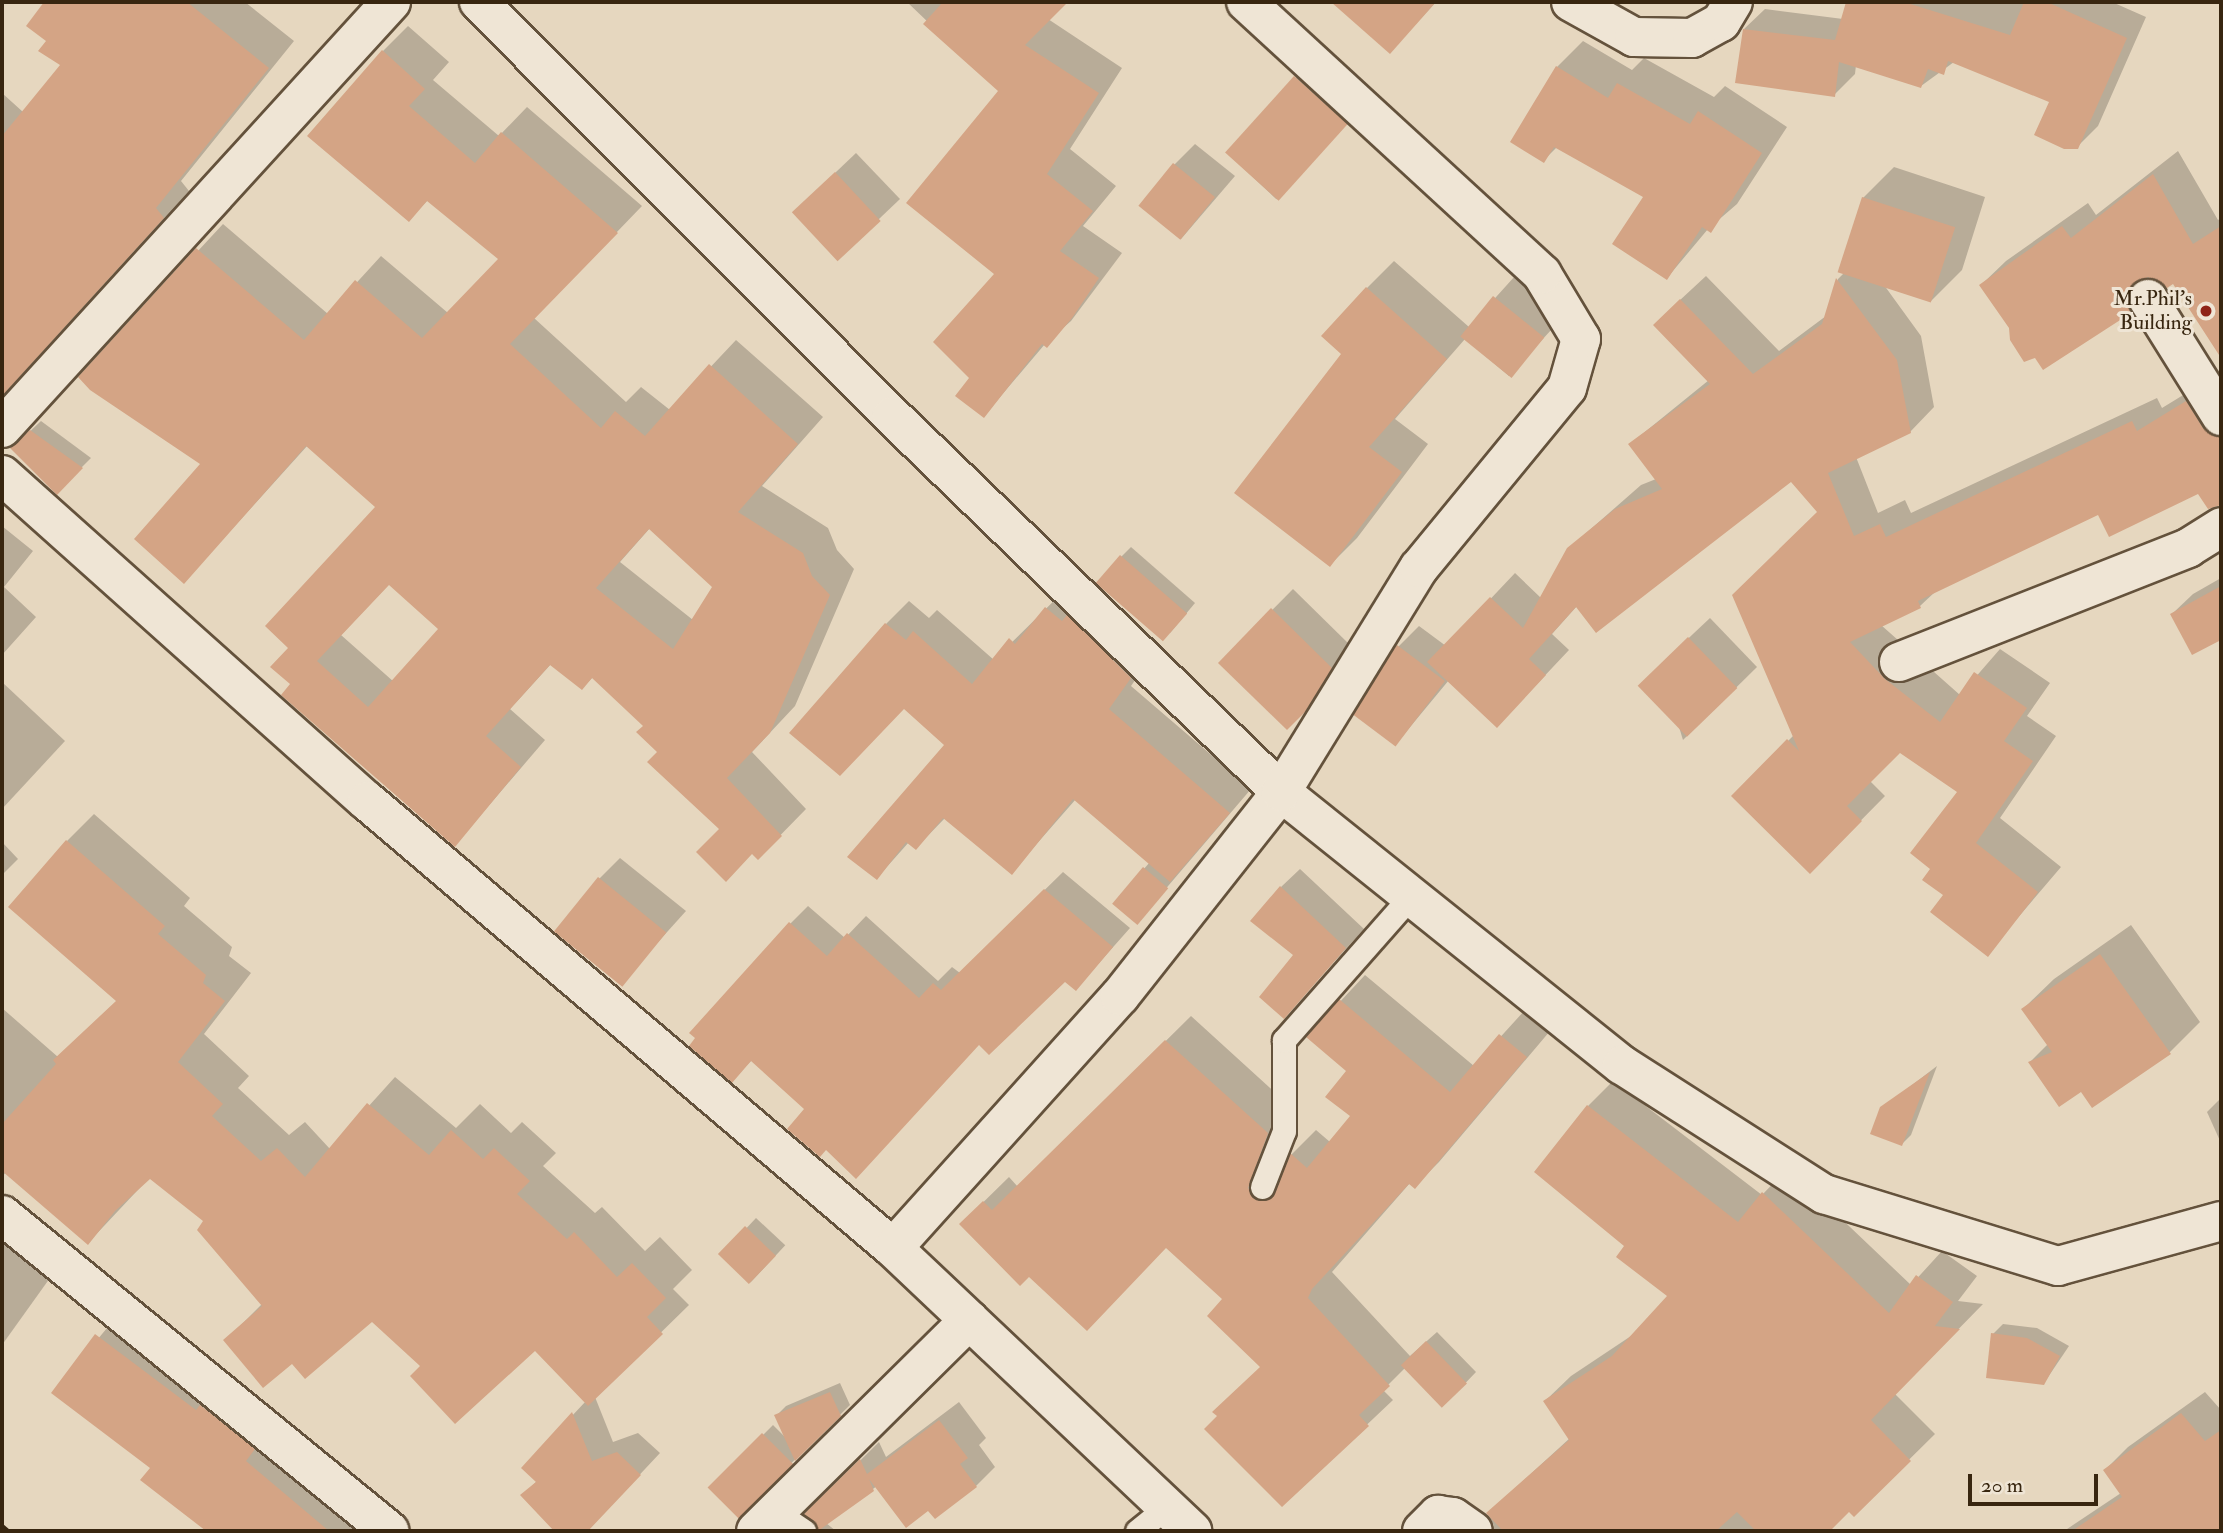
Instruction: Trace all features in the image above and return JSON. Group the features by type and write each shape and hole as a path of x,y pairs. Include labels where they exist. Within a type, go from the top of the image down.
{"street":[{"path":"2,428 391,2"},
{"path":"478,2 883,406 1281,792 1622,1066 1824,1194 2058,1266 2221,1221"},
{"path":"893,1248 1120,996 1281,792 1419,568 1567,388 1581,339 1542,274 1246,2"},
{"path":"1571,2 1634,37 1692,38 1721,22 1732,2"},
{"path":"2148,299 2221,415"},
{"path":"2,475 367,801 893,1248 1180,1519"},
{"path":"1899,662 2188,548 2221,527"},
{"path":"2,1215 389,1531"},
{"path":"779,1525 969,1320"},
{"path":"1422,1531 1438,1515 1453,1517 1473,1531"}],"lane":[{"path":"1262,1187 1284,1131 1283,1041 1410,897"},
{"path":"1137,1531 1180,1519"}],"building":[{"path":"44,2 187,2 269,68 156,208 164,218 2,396 2,136 60,65 38,51 46,41 26,26"},
{"path":"943,2 1068,2 1025,45 1099,93 1047,174 1093,211 1060,251 1099,278 1072,318 1047,348 1042,344 984,418 955,396 969,378 933,342 994,274 906,203 998,91 923,24"},
{"path":"1331,2 1436,2 1390,54"},
{"path":"1846,2 1904,2 2010,35 2024,2 2047,2 2127,38 2078,149 2064,149 2034,135 2049,102 1948,61 1944,75 1928,69 1921,88 1839,62 1835,97 1735,83 1743,29 1835,40"},
{"path":"382,50 425,89 409,106 475,163 501,132 618,233 510,344 601,428 615,411 645,436 709,364 798,444 738,512 803,553 812,576 830,595 770,733 727,778 782,836 758,860 752,854 726,882 696,852 719,829 647,762 657,752 636,732 643,726 592,678 582,690 550,665 486,736 521,767 455,847 281,695 290,684 270,667 288,648 265,626 375,507 306,446 184,584 134,539 200,464 90,390 78,377 196,248 304,340 355,280 422,338 498,259 427,201 409,222 307,136","holes":["649,529 712,587 673,649 596,588","389,585 438,629 368,707 317,661"]},
{"path":"1556,66 1608,98 1617,83 1690,124 1698,111 1762,153 1711,233 1702,227 1667,280 1612,244 1643,197 1554,147 1544,163 1510,142"},
{"path":"1294,76 1348,124 1279,201 1225,153"},
{"path":"1173,163 1215,197 1180,240 1138,206"},
{"path":"835,172 881,221 838,261 792,212"},
{"path":"2153,174 2193,244 2221,226 2221,358 2173,284 2167,288 2148,277 2128,289 2131,313 2043,370 2035,358 2024,362 2010,340 2009,328 1979,285 2062,226 2071,238"},
{"path":"1862,197 1955,227 1931,302 1838,272"},
{"path":"1836,278 1897,360 1911,433 1828,473 1854,536 1880,524 1886,537 2132,421 2137,431 2186,401 2203,428 2221,438 2221,505 2208,509 2198,494 2109,537 2098,515 1918,601 1921,608 1850,642 1885,679 1940,722 1974,672 2027,708 2004,741 2033,761 1976,843 2038,892 1988,957 1930,912 1943,895 1922,880 1930,869 1910,853 1957,792 1900,753 1847,806 1862,821 1810,874 1731,796 1787,739 1799,751 1732,595 1817,512 1791,482 1596,633 1576,607 1529,659 1546,675 1497,728 1427,662 1490,597 1523,628 1567,548 1615,509 1662,489 1628,444 1710,384 1653,325 1680,299 1753,374 1822,324"},
{"path":"1366,287 1447,359 1369,447 1402,472 1330,567 1234,493 1341,354 1321,336"},
{"path":"1493,296 1544,338 1512,378 1460,336"},
{"path":"30,430 83,468 57,495 10,448"},
{"path":"1120,555 1187,613 1163,641 1096,583"},
{"path":"2221,586 2221,640 2192,655 2170,614"},
{"path":"1045,607 1062,621 1067,615 1131,678 1109,709 1230,813 1170,882 1073,799 1012,875 943,818 916,850 906,842 877,880 847,857 944,745 904,709 840,776 789,733 885,623 906,640 913,631 972,684 1009,638 1015,644"},
{"path":"1271,608 1332,668 1305,712 1287,730 1218,663"},
{"path":"1688,637 1737,688 1687,737 1638,686"},
{"path":"1397,645 1445,681 1396,747 1348,710"},
{"path":"66,840 165,926 158,934 206,975 203,983 225,1001 178,1062 223,1104 212,1116 261,1161 277,1148 305,1177 367,1103 429,1155 451,1130 483,1159 494,1148 530,1181 517,1194 567,1239 574,1232 617,1277 632,1263 666,1298 647,1317 663,1334 588,1406 535,1351 455,1424 410,1376 420,1366 372,1322 305,1379 292,1364 263,1388 223,1340 262,1306 197,1230 203,1221 150,1179 115,1211 88,1245 2,1171 2,1124 56,1064 53,1060 116,1001 8,907"},
{"path":"1143,867 1168,888 1137,925 1112,904"},
{"path":"598,877 666,932 622,987 554,931"},
{"path":"1280,886 1346,948 1284,1019 1259,997 1293,955 1250,921"},
{"path":"1044,889 1113,947 1076,991 1065,982 989,1055 979,1045 856,1179 826,1150 820,1157 787,1129 804,1109 751,1061 732,1083 689,1046 695,1038 689,1033 789,922 827,956 847,933 919,998 933,983 941,990"},
{"path":"2100,954 2171,1054 2092,1108 2081,1092 2059,1107 2028,1062 2052,1052 2021,1009"},
{"path":"1339,999 1450,1092 1499,1034 1527,1057 1415,1189 1409,1184 1312,1289 1308,1298 1390,1386 1359,1415 1369,1426 1282,1507 1204,1429 1217,1416 1212,1412 1260,1367 1207,1316 1222,1299 1166,1248 1087,1331 1029,1277 1020,1286 959,1224 983,1201 992,1210 1165,1040 1268,1133 1248,1188 1256,1200 1270,1198 1290,1153 1307,1168 1350,1116 1325,1097 1346,1071 1306,1037"},
{"path":"1930,1072 1902,1146 1870,1134 1880,1107"},
{"path":"1587,1105 1738,1222 1762,1192 1889,1313 1916,1275 1953,1302 1935,1326 1960,1329 1871,1420 1911,1461 1854,1517 1849,1512 1830,1531 1756,1531 1737,1512 1716,1531 1503,1531 1486,1513 1569,1440 1543,1401 1612,1356 1667,1296 1616,1257 1624,1246 1534,1172"},
{"path":"745,1226 776,1256 749,1284 718,1254"},
{"path":"1991,1333 2027,1338 2060,1356 2044,1385 1986,1378"},
{"path":"95,1334 196,1410 200,1405 255,1449 246,1461 329,1531 206,1531 140,1480 150,1468 51,1393"},
{"path":"1426,1341 1467,1383 1442,1408 1401,1365"},
{"path":"830,1392 841,1416 795,1461 774,1415"},
{"path":"572,1412 592,1461 617,1452 641,1475 588,1531 554,1531 520,1495 536,1482 521,1468"},
{"path":"2181,1413 2205,1441 2221,1430 2221,1531 2072,1531 2122,1497 2103,1470"},
{"path":"939,1420 968,1458 960,1464 977,1487 935,1519 928,1511 906,1528 869,1479 874,1491 818,1531 804,1514 860,1459 867,1474"},
{"path":"762,1433 793,1464 739,1519 708,1487"}],"railway":[{"path":"2,1526 8,1531"}],"place":[{"name":"Mr.Phil's Building","path":"2206,311"}]}
